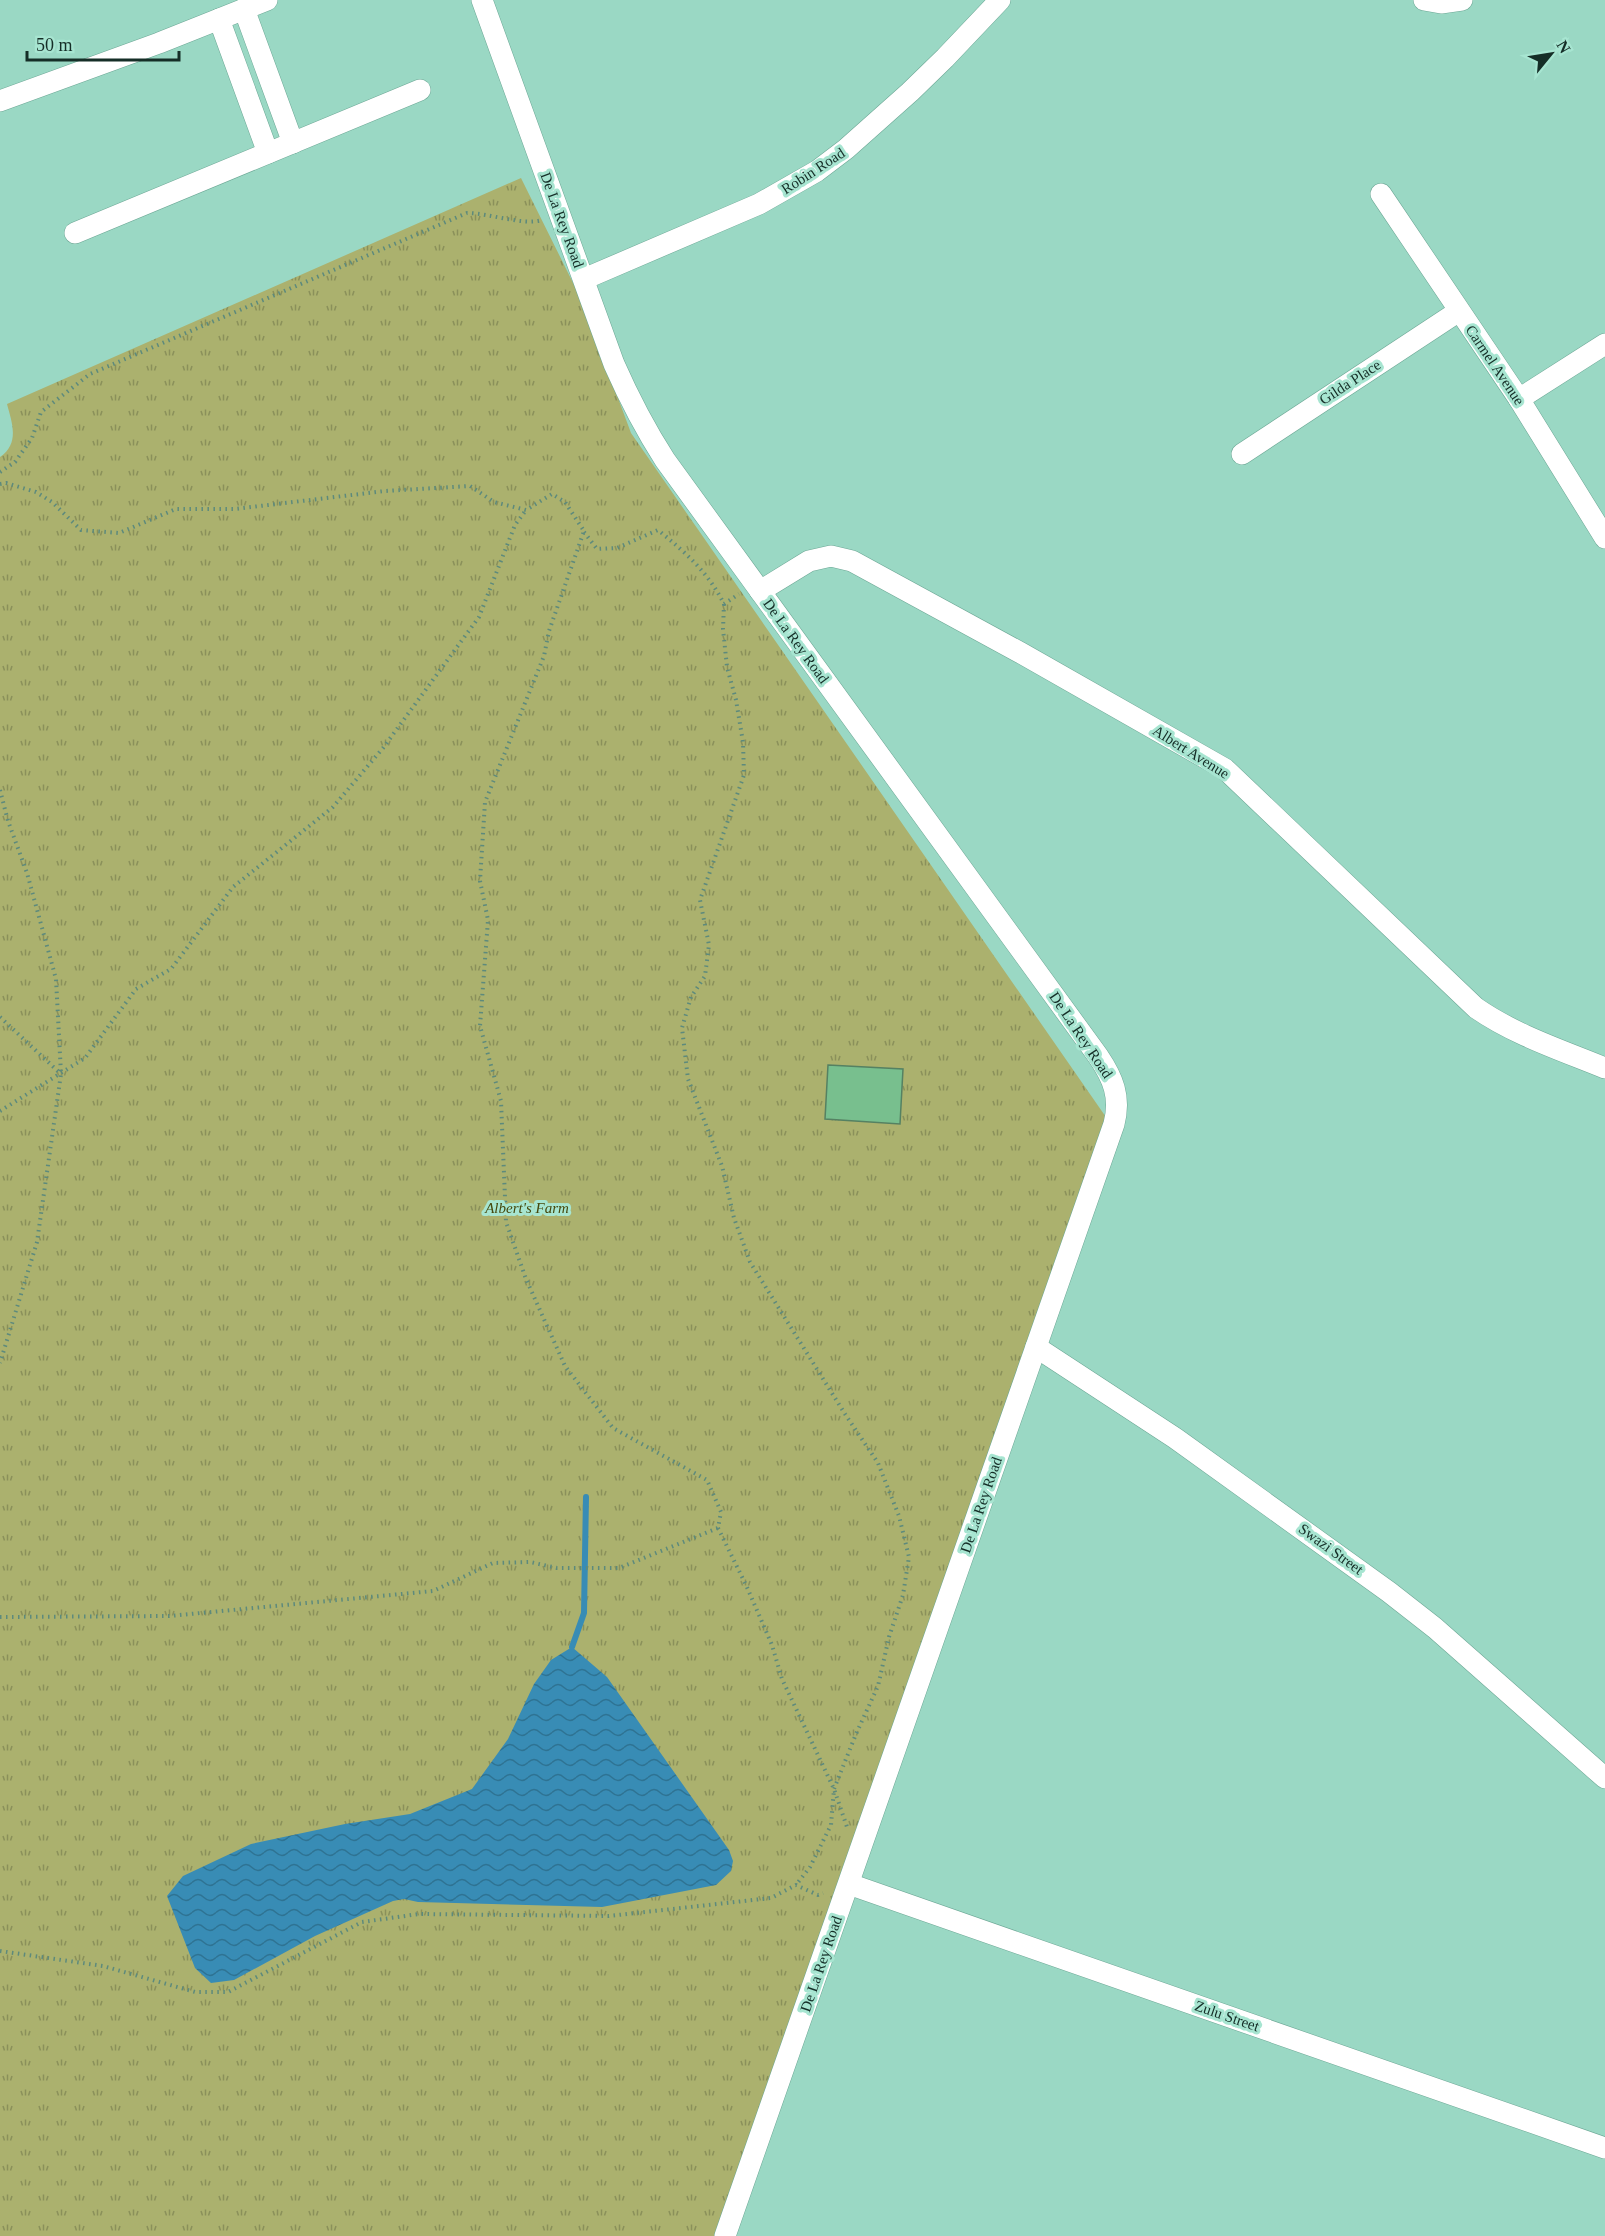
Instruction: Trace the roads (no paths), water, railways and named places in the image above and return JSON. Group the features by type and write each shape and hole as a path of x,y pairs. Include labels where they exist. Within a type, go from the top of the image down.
{"street":[{"path":"0,101 267,0"},
{"name":"De La Rey Road","path":"482,0 614,364 635,411 665,460 1098,1056 1115,1085 1117,1100 1114,1124 725,2236"},
{"name":"Robin Road","path":"584,279 759,204 817,171 846,149 917,85 999,0"},
{"path":"1424,0 1441,3 1462,0"},
{"path":"244,9 293,143"},
{"path":"219,19 268,153"},
{"path":"75,233 420,90"},
{"path":"253,111 278,102"},
{"name":"Carmel Avenue","path":"1381,194 1519,399 1605,538"},
{"name":"Gilda Place","path":"1242,454 1459,311"},
{"path":"1519,399 1605,344"},
{"name":"Albert Avenue","path":"760,591 809,561 831,556 852,561 1031,658 1225,769 1476,1008 1492,1019 1537,1041 1605,1068"},
{"name":"Swazi Street","path":"1036,1347 1185,1445 1389,1592 1435,1628 1605,1778"},
{"name":"Zulu Street","path":"849,1884 1605,2148"}],"water":[{"path":"572,1647 607,1677 729,1850 733,1861 731,1871 716,1885 602,1907 418,1902 404,1899 393,1901 315,1936 234,1980 211,1983 195,1968 167,1896 183,1876 251,1844 345,1824 410,1814 472,1789 508,1739 534,1684 551,1660"}],"waterway":[{"path":"572,1647 584,1613 586,1497"}],"park label":[{"name":"Albert's Farm","path":"527,1208"}]}
